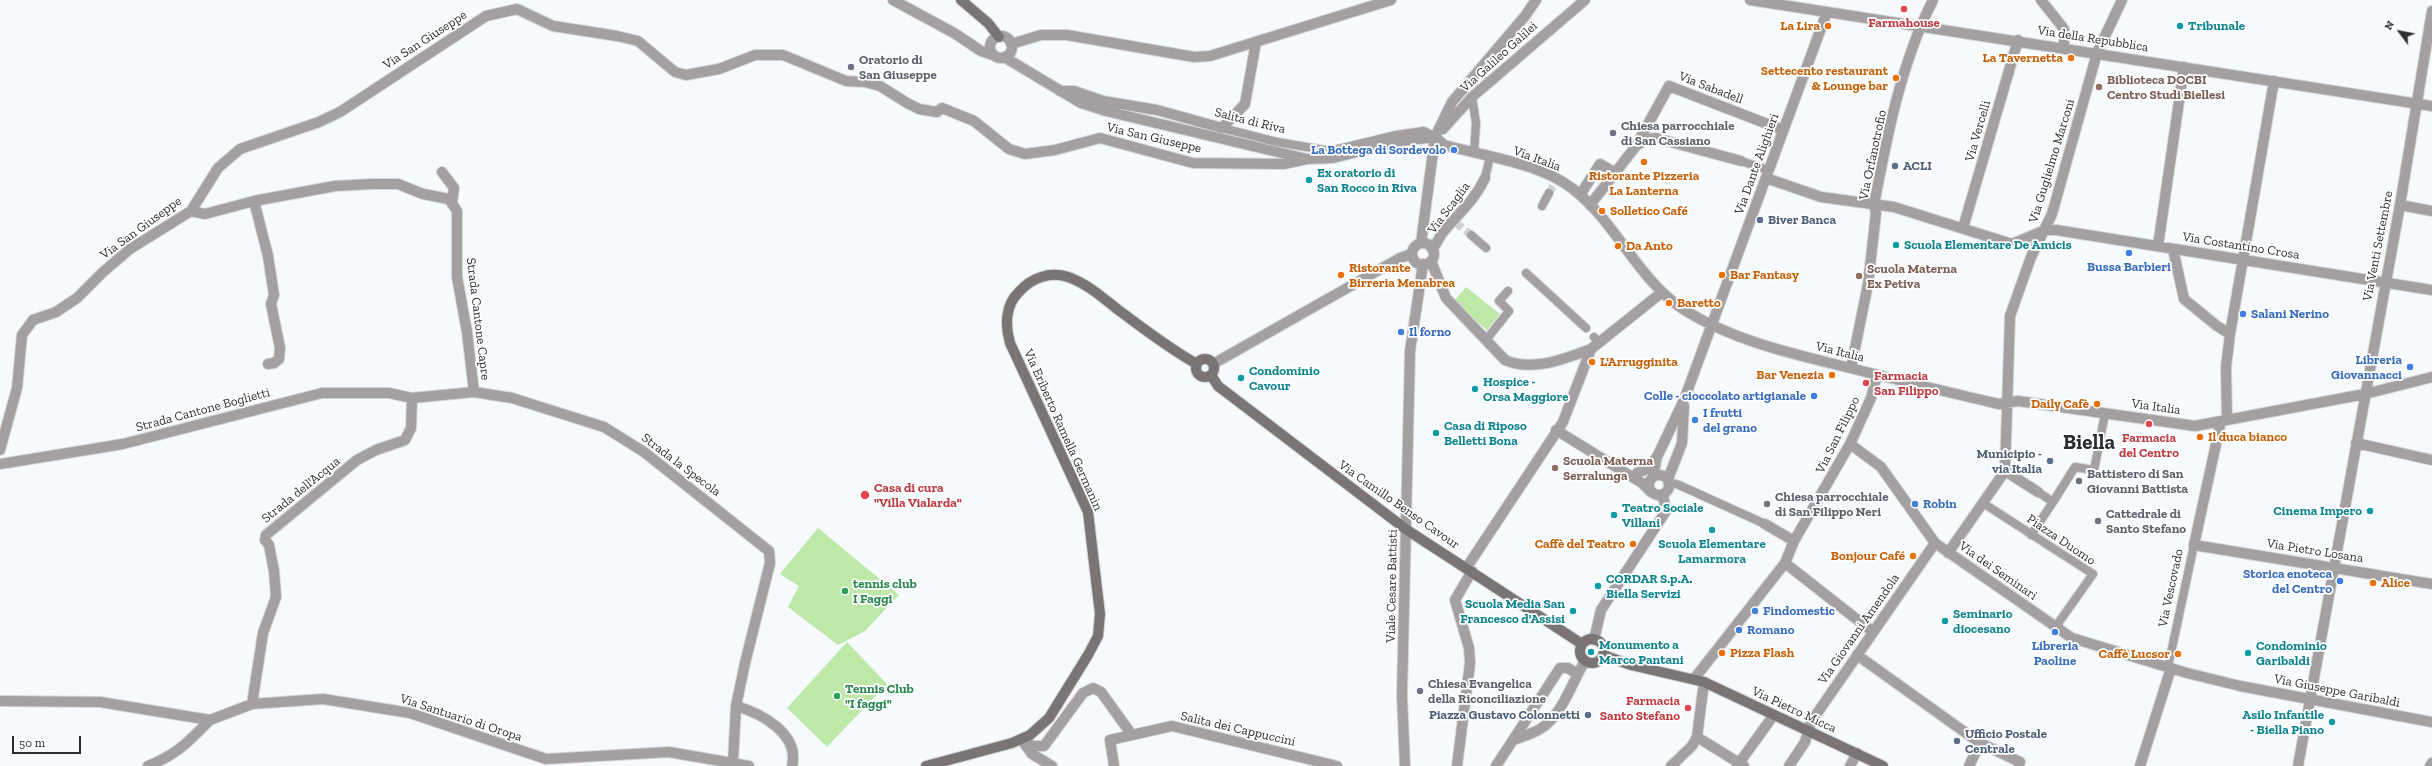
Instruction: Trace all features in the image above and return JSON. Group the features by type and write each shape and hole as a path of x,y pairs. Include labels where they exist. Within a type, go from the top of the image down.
{"main road":[{"path":"961,0 988,23 997,38"},
{"name":"Via Eriberto Ramella Germanin","path":"926,766 1021,740 1030,736 1049,718 1098,636 1100,614 1088,512 1010,343 1007,319 1012,301 1023,286 1032,281 1049,275 1068,277 1090,288 1174,351 1197,364"},
{"path":"1206,359 1212,364 1214,370 1211,375 1205,377 1199,375 1196,370 1197,364 1206,359"},
{"name":"Via Camillo Benso Cavour","path":"1211,375 1218,386 1407,530 1582,644"},
{"path":"1589,640 1594,640 1601,644 1604,655 1596,663 1585,662 1580,655 1582,644 1589,640"},
{"name":"Via Pietro Micca","path":"1604,655 1653,671 1694,678 1807,732 1883,766"}],"street":[{"path":"893,0 954,33 981,51 998,58 1004,57 1011,50 1011,44 1006,38 997,38 981,42 954,33"},
{"path":"1011,44 1041,35 1067,35 1194,57 1210,56 1391,0"},
{"path":"1421,243 1435,137 1452,102 1526,16 1536,0"},
{"name":"Via Galileo Galilei","path":"1435,137 1472,97 1585,0"},
{"name":"Via della Repubblica","path":"1750,0 2018,40 2064,44 2097,53 2432,106"},
{"name":"Via Orfanotrofio","path":"1851,368 1868,284 1876,213 1874,205 1884,152 1906,68 1921,25 1933,0"},
{"path":"2042,0 2064,29"},
{"name":"Via Guglielmo Marconi","path":"2005,471 2010,316 2031,257 2052,214 2097,53 2122,0"},
{"name":"Via San Giuseppe","path":"0,450 17,388 22,335 33,320 56,312 77,298 103,272 130,249 191,211 218,168 240,149 318,122 340,112 486,16 517,9 553,26 638,41 675,72 686,75 719,69 755,55 783,55 846,81 865,82 880,86 906,104 919,109 937,112 942,108 960,115 983,127 1008,149 1021,153 1034,154 1100,138 1193,163 1284,164 1307,159"},
{"name":"Via Venti Settembre","path":"2298,766 2400,205 2432,11"},
{"name":"Via Dante Alighieri","path":"1684,400 1827,12"},
{"path":"993,55 990,45 997,38"},
{"name":"Via Vercelli","path":"1964,228 2018,40"},
{"path":"1222,128 1245,104 1256,42"},
{"name":"Salita di Riva","path":"1004,57 1081,103 1106,111 1307,159"},
{"path":"2158,246 2184,67"},
{"name":"Via Vescovado","path":"2170,668 2194,545 2224,420 2226,367 2230,334 2274,81"},
{"name":"Via Sabadell","path":"1636,146 1647,122 1669,86 1783,130"},
{"name":"Salita di Riva","path":"1060,91 1074,91 1103,101 1157,110 1277,142 1330,151 1396,135 1424,131 1435,137"},
{"path":"1472,97 1476,124 1474,153"},
{"path":"1307,159 1333,158 1401,141 1435,137"},
{"name":"Via Italia","path":"1435,137 1444,145 1530,168 1557,181 1580,195 1590,205 1661,293 1685,311 1711,325 1799,356 1877,375 1999,404 2018,401 2195,426 2365,394 2432,377"},
{"path":"1590,205 1636,146 1647,139 1656,138 1741,161 1821,197 1894,207 2012,244 2045,230"},
{"name":"Via Scaglia","path":"1432,249 1439,243 1443,232 1455,222 1475,197 1485,178 1490,157"},
{"path":"1580,195 1600,164 1616,172"},
{"name":"Strada Cantone Capre","path":"442,172 454,188 452,203 456,212 457,277 467,332 474,392"},
{"path":"191,211 205,214 254,202 335,186 398,184 423,194 449,199 452,203"},
{"path":"1542,206 1549,193"},
{"path":"254,202 268,256 274,295 271,304 280,348 279,359 274,363 268,364"},
{"path":"2400,205 2432,211"},
{"name":"Via Costantino Crosa","path":"2045,230 2056,230 2432,290"},
{"path":"1471,235 1486,248"},
{"path":"1421,243 1428,244 1432,249 1433,255 1427,263 1416,262 1412,254 1413,248 1421,243"},
{"path":"2174,249 2184,299 2217,326 2230,334"},
{"path":"1212,364 1400,258 1412,254"},
{"path":"1427,263 1446,298 1505,360 1518,364 1550,364 1594,343 1661,293"},
{"name":"Viale Cesare Battisti","path":"1405,766 1402,695 1410,351 1427,263"},
{"path":"1526,273 1586,328"},
{"path":"1486,340 1509,311 1498,301 1508,290"},
{"path":"1457,766 1470,663 1469,648 1455,600 1469,569 1556,430 1563,422 1594,343"},
{"name":"Via San Filippo","path":"1694,678 1786,563 1794,541 1850,444 1870,398 1877,375"},
{"name":"Strada la Specola","path":"412,398 474,392 512,398 604,427 644,452 769,551 768,570 744,663 736,706 733,762"},
{"name":"Strada Cantone Boglietti","path":"0,464 123,444 322,393 389,393 412,398"},
{"name":"Strada dell'Acqua","path":"252,704 263,633 276,597 274,571 269,545 265,540 266,535 358,460 376,450 405,440 411,428 412,398"},
{"path":"1655,494 1648,486 1657,457 1684,400"},
{"path":"1655,494 1667,491 1682,443 1684,400"},
{"path":"2031,535 2075,467 2094,470 2105,414"},
{"path":"1556,430 1642,483 1664,500 1666,511 1600,610 1594,640"},
{"path":"2356,443 2432,460"},
{"name":"Via dei Seminari","path":"1850,444 1881,467 1935,542 1948,552 2072,638 2170,668"},
{"path":"1637,473 1647,469 1657,457"},
{"path":"1618,468 1652,477 1660,474 1669,481 1679,484 1764,524 1794,541"},
{"path":"1948,552 2005,471 2053,502"},
{"name":"Piazza Duomo","path":"1983,503 2093,574 2058,622 2058,629"},
{"name":"Via Giovanni Amendola","path":"1789,766 1805,742 1807,732 1857,655 1935,542"},
{"name":"Via Pietro Losana","path":"2194,545 2432,584"},
{"path":"1786,563 1873,632"},
{"path":"1857,655 1980,743 2020,762 2019,766"},
{"path":"1513,740 1534,732 1549,722 1575,681 1577,674 1585,662"},
{"path":"1496,766 1560,668 1568,668 1577,674"},
{"path":"2140,766 2170,668"},
{"name":"Via Giuseppe Garibaldi","path":"2170,668 2240,686 2432,722"},
{"path":"1671,766 1692,746 1697,737 1704,682"},
{"path":"1021,740 1033,746 1044,746 1083,693 1093,688 1101,692 1132,735"},
{"name":"Via Santuario di Oropa","path":"210,720 252,704 323,699 390,708 428,718 546,759 669,752 749,766"},
{"path":"0,701 100,702 210,720"},
{"path":"736,706 755,711 774,723 791,749 792,766"},
{"path":"1697,737 1740,765 1773,716"},
{"path":"148,766 170,757 185,746 210,720"},
{"name":"Salita dei Cappuccini","path":"1114,766 1110,740 1172,726 1337,766"},
{"path":"1021,740 1032,754 1052,766"},
{"path":"1969,766 1980,743"},
{"path":"1850,766 1856,753"}],"green space":[{"path":"1466,287 1500,314 1487,330 1453,302"},
{"name":"tennis club I Faggi","path":"818,528 899,595 865,631 838,645 788,607 799,586 780,574"},
{"name":"Tennis Club \"I faggi\"","path":"847,642 887,684 827,747 787,708"}],"tunnel":[{"path":"1549,193 1555,183"},
{"path":"1456,223 1471,235"}],"place":[{"name":"Farmahouse","path":"1904,9"},
{"name":"La Lira","path":"1828,26"},
{"name":"Tribunale","path":"2180,26"},
{"name":"La Tavernetta","path":"2071,58"},
{"name":"Oratorio di San Giuseppe","path":"851,67"},
{"name":"Settecento restaurant & Lounge bar","path":"1896,78"},
{"name":"Biblioteca DOCBI Centro Studi Biellesi","path":"2099,87"},
{"name":"Chiesa parrocchiale di San Cassiano","path":"1613,133"},
{"name":"La Bottega di Sordevolo","path":"1454,150"},
{"name":"Ristorante Pizzeria La Lanterna","path":"1644,162"},
{"name":"ACLI","path":"1895,166"},
{"name":"Ex oratorio di San Rocco in Riva","path":"1309,180"},
{"name":"Solletico Café","path":"1602,211"},
{"name":"Biver Banca","path":"1760,220"},
{"name":"Scuola Elementare De Amicis","path":"1896,245"},
{"name":"Da Anto","path":"1618,246"},
{"name":"Bussa Barbieri","path":"2129,253"},
{"name":"Ristorante Birreria Menabrea","path":"1341,275"},
{"name":"Bar Fantasy","path":"1722,275"},
{"name":"Scuola Materna Ex Petiva","path":"1859,276"},
{"name":"Baretto","path":"1669,303"},
{"name":"Salani Nerino","path":"2243,314"},
{"name":"Il forno","path":"1401,332"},
{"name":"L'Arrugginita","path":"1592,362"},
{"name":"Libreria Giovannacci","path":"2410,367"},
{"name":"Bar Venezia","path":"1832,375"},
{"name":"Condominio Cavour","path":"1241,378"},
{"name":"Farmacia San Filippo","path":"1866,383"},
{"name":"Hospice - Orsa Maggiore","path":"1475,389"},
{"name":"Colle - cioccolato artigianale","path":"1814,396"},
{"name":"Daily Cafè","path":"2097,404"},
{"name":"I frutti del grano","path":"1695,420"},
{"name":"Farmacia del Centro","path":"2149,424"},
{"name":"Casa di Riposo Belletti Bona","path":"1436,433"},
{"name":"Il duca bianco","path":"2200,437"},
{"name":"Municipio - via Italia","path":"2050,461"},
{"name":"Scuola Materna Serralunga","path":"1555,468"},
{"name":"Battistero di San Giovanni Battista","path":"2079,481"},
{"name":"Casa di cura \"Villa Vialarda\"","path":"865,495"},
{"name":"Chiesa parrocchiale di San Filippo Neri","path":"1767,504"},
{"name":"Robin","path":"1915,504"},
{"name":"Cinema Impero","path":"2370,511"},
{"name":"Teatro Sociale Villani","path":"1614,515"},
{"name":"Cattedrale di Santo Stefano","path":"2098,521"},
{"name":"Scuola Elementare Lamarmora","path":"1712,530"},
{"name":"Caffè del Teatro","path":"1633,544"},
{"name":"Bonjour Café","path":"1913,556"},
{"name":"Storica enoteca del Centro","path":"2340,581"},
{"name":"Alice","path":"2373,583"},
{"name":"CORDAR S.p.A. Biella Servizi","path":"1598,586"},
{"name":"tennis club I Faggi","path":"845,591"},
{"name":"Scuola Media San Francesco d'Assisi","path":"1573,611"},
{"name":"Findomestic","path":"1755,611"},
{"name":"Seminario diocesano","path":"1945,621"},
{"name":"Romano","path":"1739,630"},
{"name":"Libreria Paoline","path":"2055,632"},
{"name":"Monumento a Marco Pantani","path":"1591,652"},
{"name":"Pizza Flash","path":"1722,653"},
{"name":"Condominio Garibaldi","path":"2248,653"},
{"name":"Caffè Lucsor","path":"2178,654"},
{"name":"Chiesa Evangelica della Riconciliazione","path":"1420,691"},
{"name":"Tennis Club \"I faggi\"","path":"837,696"},
{"name":"Farmacia Santo Stefano","path":"1688,708"},
{"name":"Piazza Gustavo Colonnetti","path":"1588,715"},
{"name":"Asilo Infantile - Biella Piano","path":"2332,722"},
{"name":"Ufficio Postale Centrale","path":"1957,741"}],"district":[{"name":"Biella","path":"2089,443"}]}
